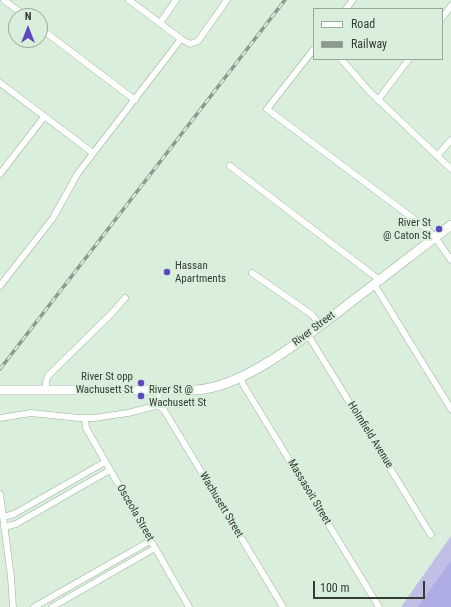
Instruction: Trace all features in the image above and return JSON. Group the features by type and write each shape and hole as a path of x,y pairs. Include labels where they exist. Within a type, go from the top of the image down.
{"main road":[{"name":"River Street","path":"0,390 202,390 214,387 240,377 273,359 321,325 451,225"}],"street":[{"path":"4,0 14,8"},
{"path":"129,0 181,39 190,44 198,41 226,0"},
{"path":"160,23 176,0"},
{"path":"347,8 353,0"},
{"path":"443,17 451,6"},
{"path":"48,34 135,100"},
{"path":"0,286 53,218 72,183 93,153 181,39"},
{"path":"313,50 267,109 426,228 435,237 451,260"},
{"path":"342,60 378,100 451,169"},
{"path":"378,100 409,60"},
{"path":"0,83 93,153"},
{"path":"0,174 44,117"},
{"path":"437,156 451,140"},
{"path":"230,166 373,275 451,409"},
{"path":"252,273 311,314 321,325"},
{"path":"46,389 46,381 48,376 112,313 124,298"},
{"name":"Holmfield Avenue","path":"308,334 431,535"},
{"name":"Massasoit Street","path":"240,377 244,386 379,607"},
{"path":"0,418 19,414 37,413 85,419 132,412 152,407 156,404 159,390"},
{"name":"Wachusett Street","path":"156,404 164,410 283,607"},
{"name":"Osceola Street","path":"85,419 86,428 188,607"},
{"path":"3,517 14,514 106,462"},
{"path":"4,527 16,524 110,470"},
{"path":"0,494 11,577 13,607"},
{"path":"34,607 150,541"},
{"path":"52,607 155,548"}],"shaded area":[{"path":"451,536 451,560 417,607 401,607"},
{"path":"451,560 451,607 417,607"}],"railway":[{"path":"0,369 285,0"}],"place":[{"name":"River St @ Caton St","path":"439,229"},
{"name":"Hassan Apartments","path":"167,272"},
{"name":"River St opp Wachusett St","path":"141,383"},
{"name":"River St @ Wachusett St","path":"141,396"}]}
